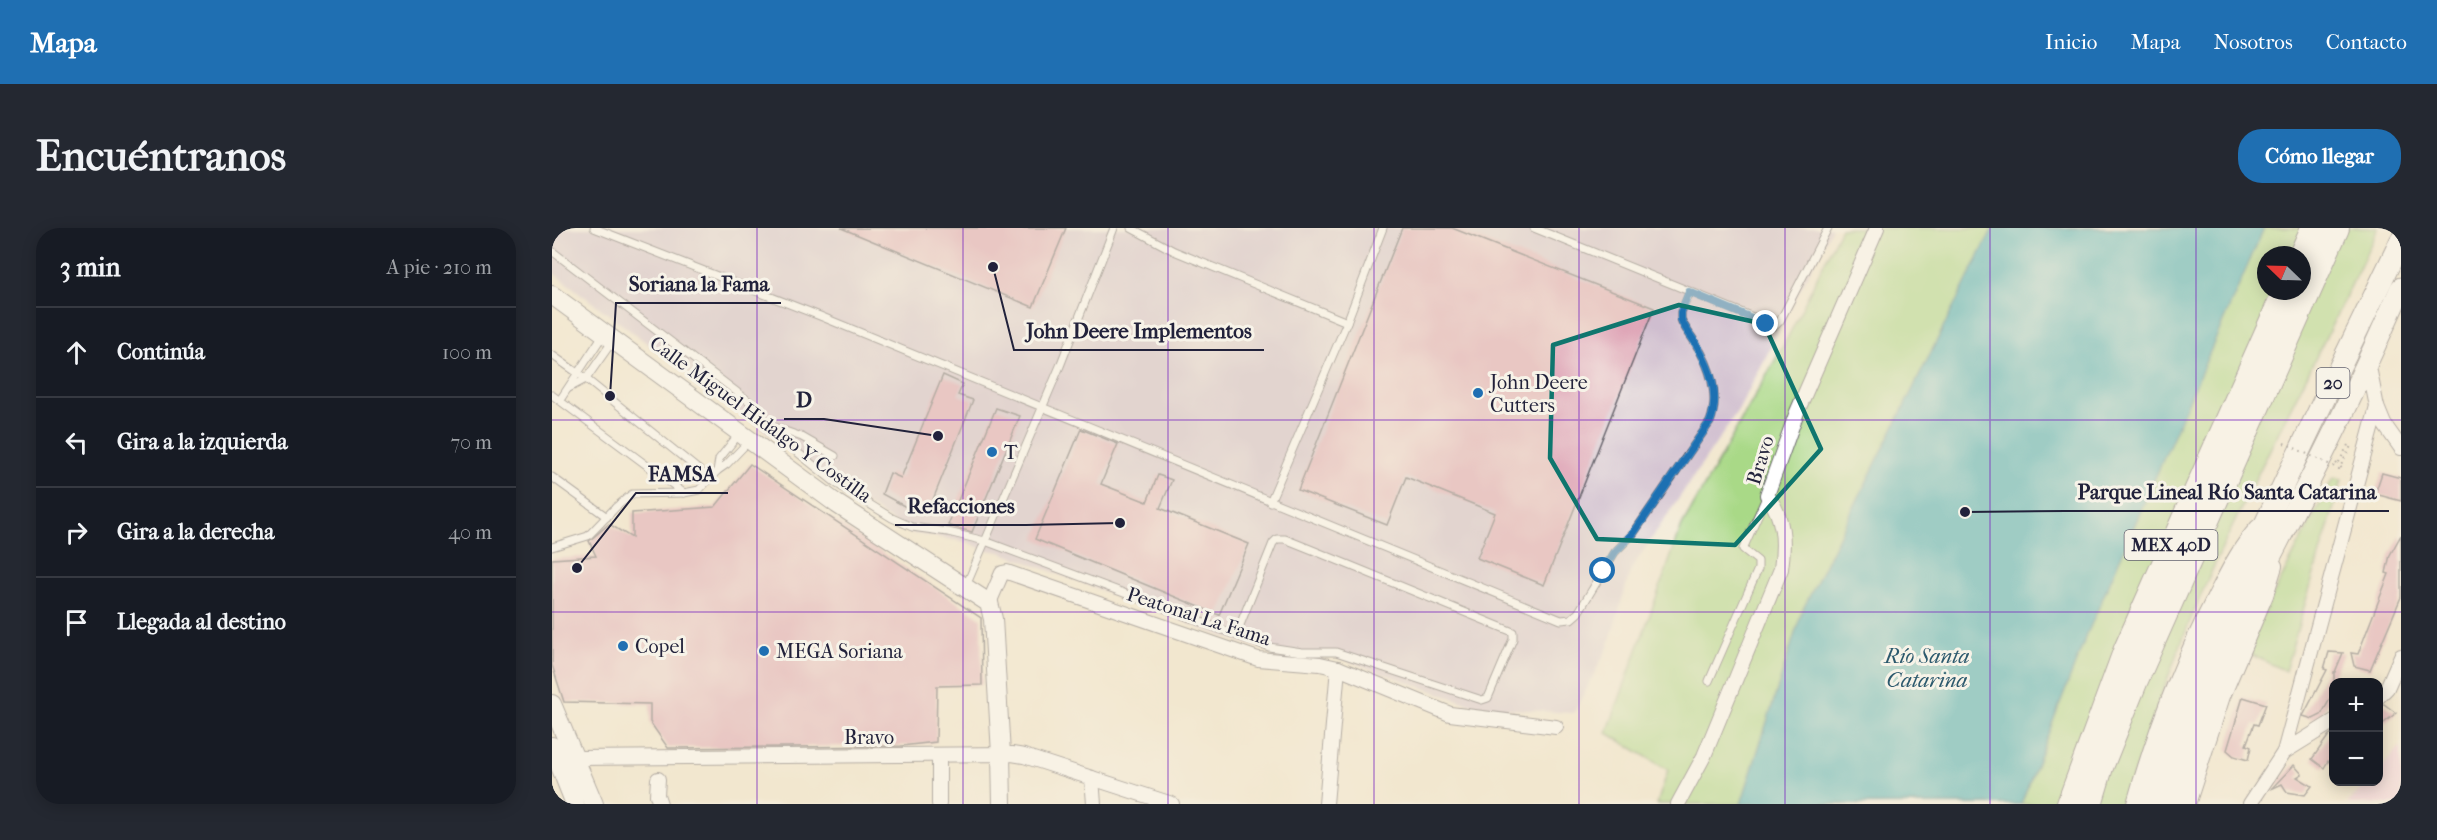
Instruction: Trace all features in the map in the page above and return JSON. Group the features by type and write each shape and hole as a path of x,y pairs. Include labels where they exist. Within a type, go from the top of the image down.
{"highway":[{"path":"2305,246 2313,228"},
{"name":"MEX 40D","path":"2091,804 2102,767 2140,669 2337,228"},
{"name":"MEX 40D","path":"2069,804 2126,649 2281,300"}],"main road":[{"name":"20","path":"2168,804 2206,692 2236,622 2256,565 2263,525 2401,240"},
{"name":"20","path":"2152,804 2163,762 2190,687 2256,565 2285,529 2368,362 2401,288"}],"street":[{"name":"Bravo","path":"1678,804 1704,756 1781,569 1783,529 1777,508 1767,495 1797,412 1877,228"},
{"name":"Calle Miguel Hidalgo Y Costilla","path":"552,295 837,504 989,603"},
{"path":"2368,362 2377,407 2384,424 2401,448"},
{"path":"2250,804 2284,752 2377,407"},
{"name":"20","path":"2136,804 2149,756 2175,684 2192,646 2242,546 2263,525"},
{"name":"20","path":"2186,804 2221,696 2264,595 2285,529"},
{"name":"Peatonal La Fama","path":"989,603 1002,573 1007,572 1258,659 1320,664 1338,668 1450,714 1556,727"},
{"path":"989,603 993,619 1002,804"},
{"path":"2383,692 2401,656"},
{"path":"1326,804 1338,668"},
{"path":"552,704 568,761 575,804"},
{"path":"2284,752 2329,724"},
{"path":"552,746 568,761 594,804"},
{"name":"Bravo","path":"568,761 1001,754 1024,756 1172,804"},
{"path":"939,756 939,804"},
{"path":"1092,778 1094,804"},
{"path":"658,779 657,795 660,804"}],"lane":[{"path":"594,228 605,230 820,316 1561,620 1570,619 1578,613 1615,552 1633,534 1710,422 1714,393 1704,357 1681,319 1681,312 1689,292"},
{"path":"965,587 1042,408 1114,228"},
{"path":"1131,228 1174,251 1347,322"},
{"path":"1270,502 1347,322 1383,228"},
{"path":"1534,228 1766,324 1777,324 1828,228"},
{"path":"552,251 750,402 787,444 837,484 892,518 912,527 948,532 985,541 1236,635 1269,647 1302,652 1336,652 1484,700 1489,696 1514,636 1511,630 1285,539 1277,539 1273,543 1236,635"},
{"path":"560,400 577,372 609,336"},
{"path":"568,388 586,379 609,336"},
{"path":"552,356 577,372 711,479"},
{"path":"552,395 684,492"},
{"path":"768,425 802,437 835,456"},
{"path":"717,471 719,459 744,438"},
{"path":"552,547 588,536 632,494 699,490 727,464 744,438"},
{"path":"552,477 607,517"},
{"path":"1709,681 1758,569 1758,561 1743,549 1767,495"}],"path":[{"path":"2284,443 2339,469 2351,446 2348,445 2338,464"}],"highlighted area":[{"path":"1679,305 1764,324 1821,449 1735,545 1597,539 1550,458 1553,345"}],"shaded area":[{"path":"552,228 1832,228 1738,411 1631,569 1608,647 1574,713 1478,707 1334,656 1297,655 1261,649 1210,632 1000,552 982,549 968,542 910,533 835,484 552,272"},
{"path":"2401,746 2401,804 2347,804 2364,786 2383,786 2383,766"}],"green space":[{"path":"1841,228 2378,228 2204,588 2172,668 2123,804 1657,804 1668,770 1607,733 1682,526 1787,339"},
{"path":"2333,478 2342,480 2285,671 2248,653 2259,622"}],"water":[{"name":"Río Santa Catarina","path":"1993,228 2264,228 2085,639 2021,804 1741,804 1802,611"}],"building":[{"path":"841,228 1066,228 1033,307"},
{"name":"John Deere Cutters","path":"1402,228 1452,228 1654,308 1544,585 1477,558 1495,513 1406,477 1387,525 1298,490"},
{"path":"943,375 963,384 958,395 973,400 928,512 906,507 882,494 890,473 901,478"},
{"name":"T","path":"996,408 1020,416 972,532 948,525"},
{"path":"1081,429 1118,444 1101,484 1147,502 1158,475 1172,480 1160,508 1249,544 1219,615 1035,539"},
{"path":"750,464 981,618 982,685 937,686 936,742 901,746 668,748 650,722 650,704 564,702 552,665 552,559 596,556 589,541 609,524 632,538 632,513 715,507"},
{"path":"2382,473 2401,478 2401,501 2375,494"},
{"path":"2401,535 2401,597 2370,670 2354,666 2351,653 2358,654 2389,574 2386,573 2390,555"},
{"path":"2329,652 2343,653 2334,672 2334,678 2329,678 2329,701 2321,715 2313,719 2303,716 2327,670 2324,669"},
{"path":"2243,697 2266,704 2258,725 2254,724 2246,745 2251,747 2248,760 2234,756 2227,750"},
{"path":"2383,704 2396,713 2383,724"},
{"path":"2329,735 2329,762 2324,768 2312,759"},
{"path":"2294,765 2302,774 2297,777 2312,786 2305,795 2287,792 2282,784 2271,789"}],"place":[{"name":"John Deere Implementos","path":"993,267"},
{"name":"John Deere Cutters","path":"1478,393"},
{"name":"Soriana la Fama","path":"610,396"},
{"name":"D","path":"938,436"},
{"name":"T","path":"992,452"},
{"name":"Parque Lineal Río Santa Catarina","path":"1965,512"},
{"name":"Refacciones","path":"1120,523"},
{"name":"FAMSA","path":"577,568"},
{"name":"Copel","path":"623,646"},
{"name":"MEGA Soriana","path":"764,651"}],"route":[{"path":"1603,571 1615,552 1633,534 1710,422 1713,413 1714,393 1704,357 1681,319 1681,312 1689,292 1766,324"}]}
